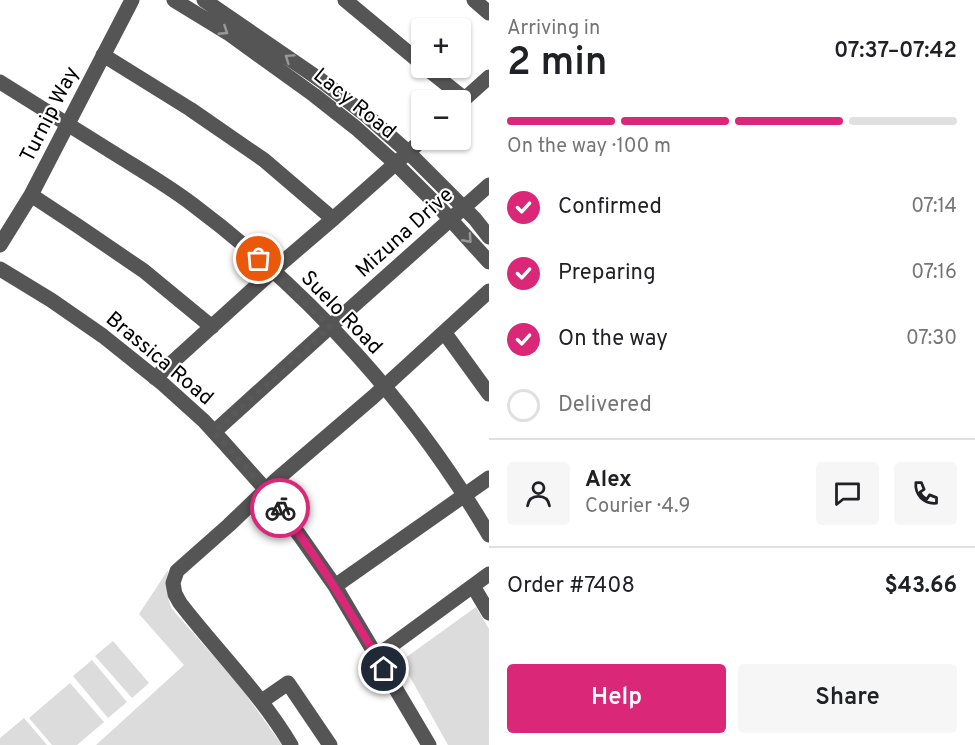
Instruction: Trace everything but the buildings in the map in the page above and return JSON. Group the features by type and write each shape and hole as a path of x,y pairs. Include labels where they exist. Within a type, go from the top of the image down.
{"street":[{"name":"Turnip Way","path":"0,245 31,195 132,0"},
{"name":"Lacy Road","path":"174,0 228,33 356,128 395,163 489,262"},
{"name":"Lacy Road","path":"204,0 322,81 366,115 408,152 489,237"},
{"path":"345,0 411,54"},
{"path":"474,0 489,13"},
{"path":"103,55 190,109 264,160 333,219"},
{"path":"471,94 489,77"},
{"path":"437,78 451,90"},
{"name":"Suelo Road","path":"0,82 191,203 273,271 330,327 384,387 420,432 465,495 489,535"},
{"path":"155,378 411,149"},
{"name":"Mizuna Drive","path":"214,432 489,185"},
{"path":"31,195 144,271 212,327"},
{"name":"Brassica Road","path":"0,269 51,300 103,336 155,378 214,432 266,490 335,586 429,745"},
{"path":"291,745 262,701 180,603 173,583 177,571 489,291"},
{"path":"444,332 489,394"},
{"path":"335,586 489,478"},
{"path":"376,655 489,574"},
{"path":"473,586 489,613"},
{"path":"262,701 288,684 330,745"}],"shaded area":[{"path":"168,570 167,585 172,609 239,685 282,745 96,745 184,665 139,614"},
{"path":"476,607 489,629 489,745 448,745 401,661"},
{"path":"113,641 149,683 132,698 95,656"},
{"path":"92,660 127,702 108,718 73,676"},
{"path":"70,683 104,722 77,745 52,745 29,718"},
{"path":"24,718 47,745 0,745 0,738"}],"way so far":[{"path":"259,259 330,327 214,432 280,508"}],"route":[{"path":"280,508 335,586 384,669"}]}
